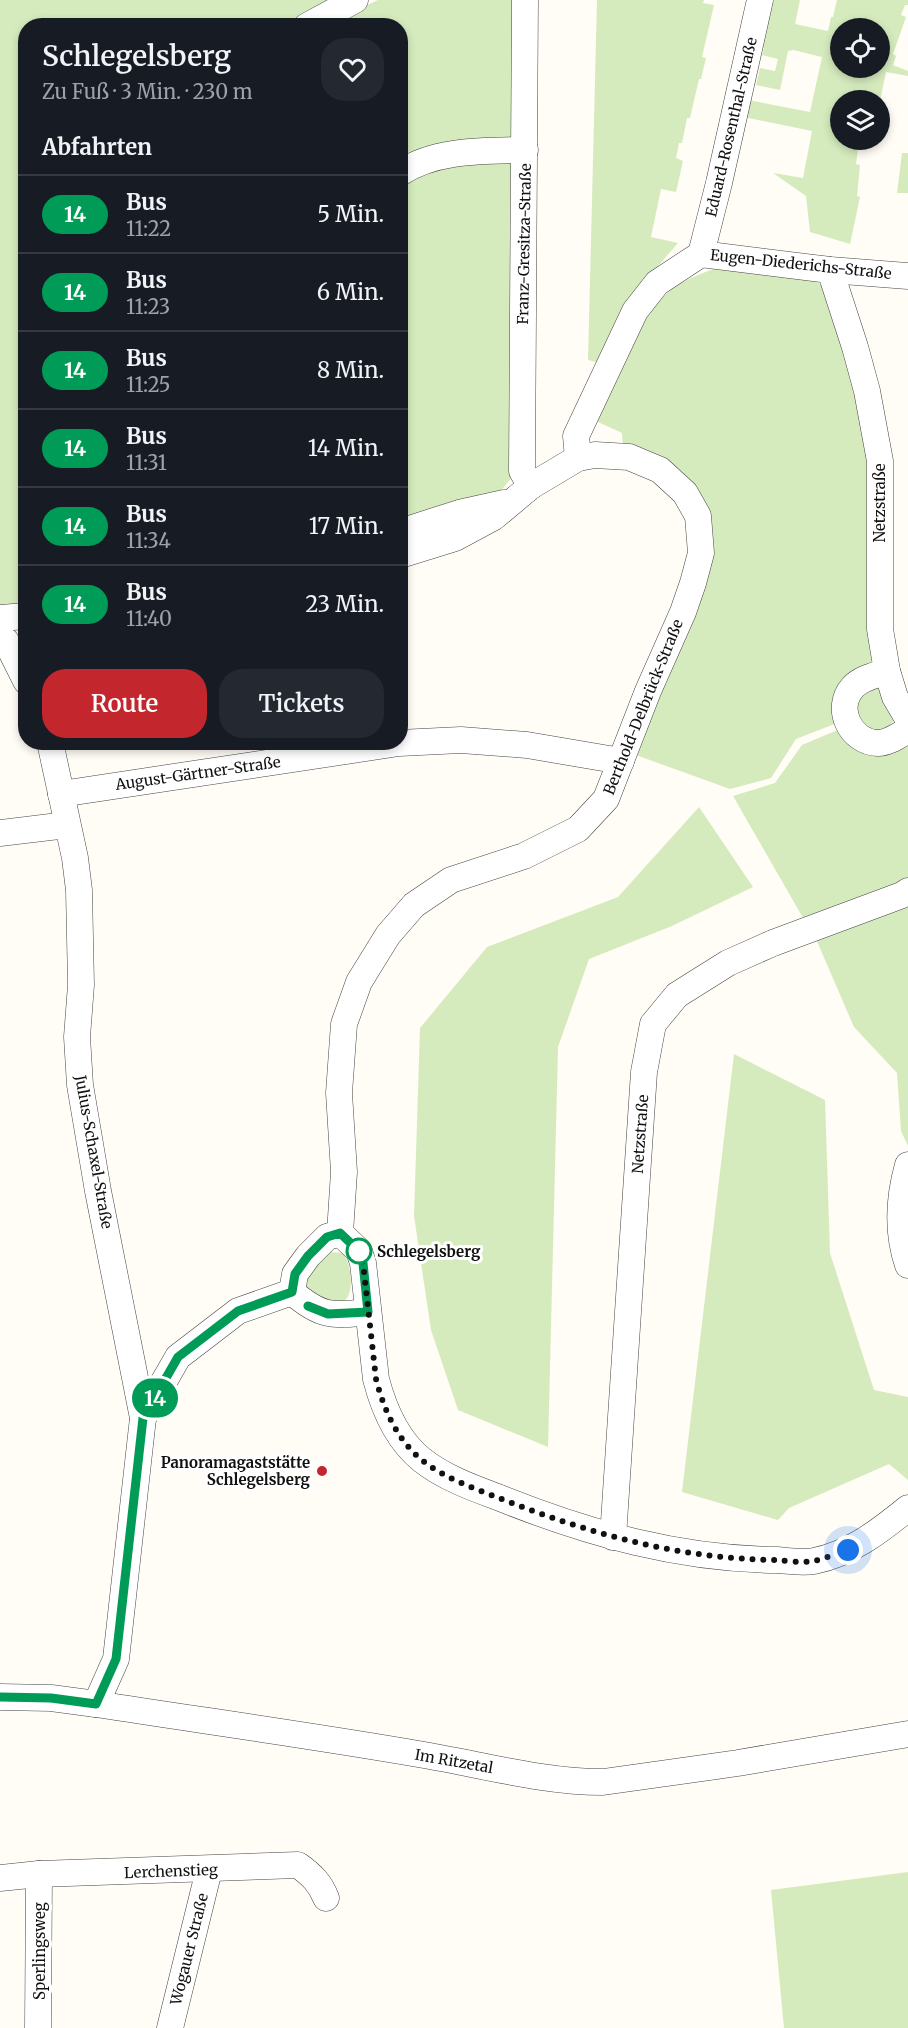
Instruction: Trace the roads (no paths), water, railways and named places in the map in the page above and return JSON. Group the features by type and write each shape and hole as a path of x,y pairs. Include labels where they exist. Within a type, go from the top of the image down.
{"street":[{"path":"322,18 355,0"},
{"name":"Franz-Gresitza-Straße","path":"525,0 522,471 531,486"},
{"name":"Eduard-Rosenthal-Straße","path":"701,254 721,176 760,0"},
{"path":"408,169 426,160 450,154 525,150"},
{"name":"Eugen-Diederichs-Straße","path":"578,458 576,436 635,311 657,283 701,254 830,270 908,276"},
{"name":"Netzstraße","path":"830,270 867,390 880,461 880,629 887,671 895,697 908,719"},
{"path":"908,271 908,276"},
{"name":"Berthold-Delbrück-Straße","path":"340,1233 344,1172 339,1093 344,1024 359,982 388,935 414,905 451,880 524,856 578,829 606,800 693,583 701,553 698,516 685,493 660,470 629,457 595,454 578,458"},
{"path":"408,552 454,538 494,517 531,486 578,458"},
{"path":"408,529 488,505 510,502"},
{"path":"8,635 18,661"},
{"path":"887,671 862,680 853,687 844,707 845,718 850,728 858,736 868,741 879,743 889,741 908,730"},
{"name":"August-Gärtner-Straße","path":"408,743 461,740 527,745 621,760"},
{"name":"Julius-Schaxel-Straße","path":"52,750 79,890 81,985 77,1037 80,1085 143,1418"},
{"name":"August-Gärtner-Straße","path":"61,794 353,750"},
{"path":"0,833 67,825"},
{"name":"Netzstraße","path":"613,1537 644,1072 653,1024 677,995 728,963 773,943 908,891"},
{"path":"908,1165 901,1199 902,1248 908,1265"},
{"path":"292,1292 295,1274 308,1256 327,1237 340,1233 359,1251 361,1257 376,1379 393,1425 405,1444 423,1461 469,1486 538,1513 613,1537 681,1553 754,1560 813,1561 848,1550 872,1537 908,1509"},
{"path":"96,1704 116,1659 143,1418 178,1357 238,1311 292,1292"},
{"path":"292,1292 308,1306 328,1314 368,1312"},
{"name":"Im Ritzetal","path":"0,1697 51,1698 96,1704 581,1782 603,1782 738,1763 908,1734"},
{"name":"Lerchenstieg","path":"0,1878 39,1874 298,1866 310,1874 321,1886 326,1898"},
{"name":"Wogauer Straße","path":"170,2028 208,1870"},
{"name":"Sperlingsweg","path":"38,2028 39,1874"}],"place":[{"name":"Schlegelsberg","path":"359,1251"},
{"name":"Panoramagaststätte Schlegelsberg","path":"322,1471"}]}
